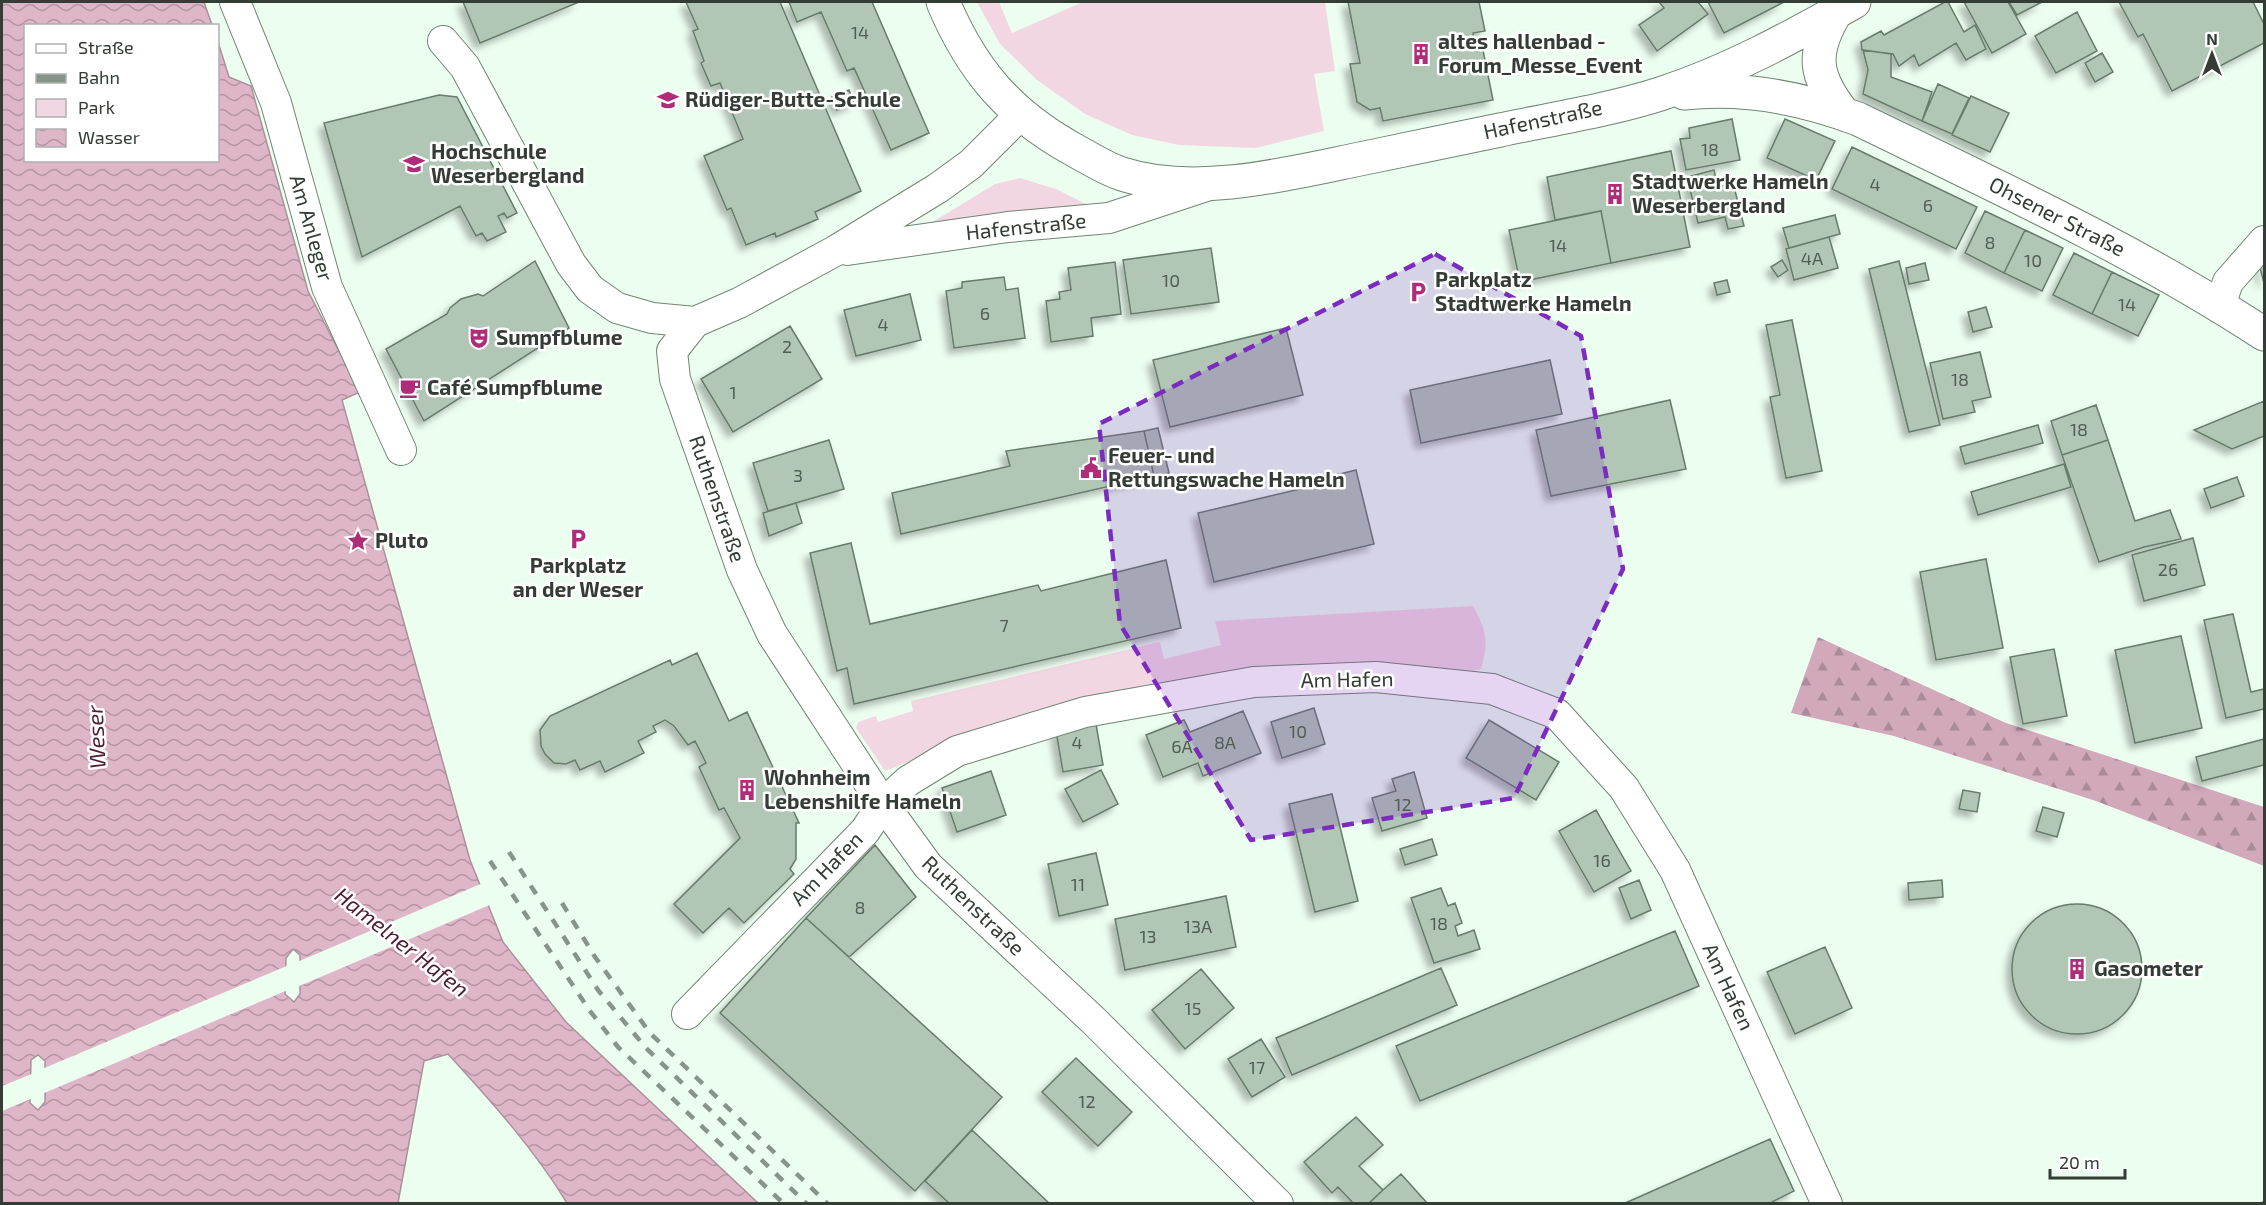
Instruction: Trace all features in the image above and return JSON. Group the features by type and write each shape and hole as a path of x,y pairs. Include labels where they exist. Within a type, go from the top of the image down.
{"main road":[{"name":"Hafenstraße","path":"943,2 953,26 979,70 1020,115 1072,149 1123,174 1167,181 1213,184 1331,165 1658,95 1732,66 1845,7"},
{"name":"Ohsener Straße","path":"1843,114 1823,85 1819,70 1818,50 1825,30 1845,7"},
{"name":"Ohsener Straße","path":"1658,95 1689,92 1752,93 1801,102 1843,114 2087,230 2220,305 2265,334"}],"street":[{"name":"Am Anleger","path":"235,2 276,103 327,287 401,450"},
{"path":"443,41 465,67 571,264 590,289 617,308 652,318 695,322"},
{"name":"Hafenstraße","path":"695,322 739,303 835,251 971,165 1020,115"},
{"name":"Hafenstraße","path":"835,251 1008,227 1108,218 1213,184"},
{"path":"2220,305 2228,282 2265,241"},
{"name":"Ruthenstraße","path":"695,322 672,351 675,379 742,570 772,634 882,804 928,866 1093,1020 1278,1203"},
{"name":"Am Hafen","path":"687,1014 865,831 882,804 908,781 957,751 1085,712 1254,682 1376,677 1492,689 1557,714 1624,788 1675,870 1827,1203"}],"highlighted area":[{"path":"1435,254 1581,336 1623,569 1514,798 1251,840 1120,624 1099,424"}],"green space":[{"path":"977,2 999,2 1012,33 1083,2 1325,2 1335,71 1314,74 1324,131 1256,148 1179,145 1132,135 1085,114 1037,80 1000,44"},
{"path":"1020,178 1056,189 1098,210 921,229 995,184"},
{"path":"1473,606 1484,630 1486,644 1481,669 1472,671 1395,665 976,735 885,771 856,728 858,722 876,716 878,722 913,711 911,701 1160,642 1164,659 1221,645 1215,621"},
{"path":"1818,637 2006,723 2264,807 2264,866 2096,801 1894,736 1791,713"}],"water":[{"path":"2,2 204,2 212,24 24,24 24,162 219,162 219,45 229,77 251,86 308,291 360,392 342,400 470,860 503,942 566,1022 758,1203 567,1203 526,1145 448,1054 424,1061 398,1203 2,1204","holes":["293,949 300,955 300,994 294,1002 285,994 286,958","38,1055 45,1061 45,1102 38,1110 30,1103 31,1060"]}],"pier":[{"path":"483,883 492,904 297,987 297,962"},
{"path":"289,965 288,990 42,1094 42,1069"},
{"path":"34,1073 33,1098 2,1111 2,1086"}],"building":[{"path":"463,2 579,2 480,43"},
{"path":"686,2 780,2 861,191 815,212 818,219 776,237 775,233 746,245 731,208 727,210 704,156 743,139 720,83 711,86 701,63 704,61 693,31 698,29"},
{"path":"789,2 872,2 929,133 891,150 854,68 847,71 821,12 797,22"},
{"name":"altes hallenbad - Forum_Messe_Event","path":"1348,2 1479,2 1485,31 1473,33 1475,46 1482,45 1493,100 1383,121 1380,108 1370,110 1357,102 1350,64 1360,63"},
{"path":"1659,2 1698,2 1708,14 1657,51 1639,25 1664,8"},
{"path":"1708,2 1784,2 1724,33"},
{"path":"1948,2 1964,32 1975,25 1986,49 1966,60 1956,43 1919,66 1914,55 1899,66 1893,54 1862,50 1861,42 1881,31 1884,35"},
{"path":"1964,2 2008,2 2026,34 1992,53"},
{"path":"2009,2 2042,2 2017,15"},
{"path":"2119,2 2253,2 2264,24 2264,43 2172,91 2143,34 2138,37"},
{"path":"2077,12 2097,51 2056,73 2035,36"},
{"path":"1863,50 1891,54 1891,77 1932,92 1922,121 1863,94 1868,70"},
{"path":"2102,53 2113,72 2095,82 2085,63"},
{"path":"1938,84 1969,98 1952,134 1922,121"},
{"path":"849,90 854,103 837,110 832,97"},
{"name":"Hochschule Weserbergland","path":"439,95 457,97 517,213 507,218 504,213 498,216 506,232 487,241 482,233 476,236 460,206 362,257 324,123"},
{"path":"1971,96 2009,113 1990,152 1952,135"},
{"path":"1732,119 1740,160 1686,170 1680,139 1690,138 1689,128"},
{"path":"1785,119 1835,141 1816,180 1767,158"},
{"path":"1852,147 1977,207 1956,249 1832,189"},
{"name":"Stadtwerke Hameln Weserbergland","path":"1671,151 1690,247 1611,263 1601,211 1555,220 1547,177"},
{"path":"1714,170 1718,187 1733,183 1744,226 1728,229 1725,217 1698,223 1687,177"},
{"path":"1601,211 1611,263 1520,282 1509,230"},
{"path":"1985,211 2025,230 2004,273 1965,253"},
{"path":"1835,215 1840,234 1789,248 1783,228"},
{"path":"2025,230 2063,248 2042,291 2004,273"},
{"path":"1829,237 1838,268 1794,280 1786,249"},
{"path":"1211,248 1219,302 1131,314 1123,260"},
{"path":"2074,253 2112,272 2092,314 2053,295"},
{"path":"1782,260 1788,270 1778,277 1771,267"},
{"name":"Sumpfblume","path":"535,261 569,328 424,421 386,349 447,314 450,308 461,299 478,294 483,296"},
{"path":"1899,261 1940,425 1909,432 1869,269"},
{"path":"1115,262 1121,314 1091,318 1093,336 1051,342 1046,301 1060,299 1059,292 1071,290 1068,268"},
{"path":"1925,263 1929,280 1909,284 1906,268"},
{"path":"2264,264 2264,283 2260,268"},
{"path":"2112,272 2159,295 2138,336 2092,314"},
{"path":"1004,277 1006,290 1018,288 1025,338 954,348 946,291 962,288 962,282"},
{"path":"1727,280 1730,292 1717,295 1714,283"},
{"path":"910,294 921,340 856,356 844,310"},
{"path":"1986,307 1992,327 1973,332 1968,312"},
{"path":"1792,320 1822,471 1786,478 1770,397 1780,395 1766,325"},
{"path":"790,326 822,379 733,432 701,379"},
{"path":"1286,328 1303,395 1170,427 1153,360"},
{"path":"1980,352 1991,397 1972,401 1975,412 1943,419 1930,363"},
{"path":"1550,360 1562,414 1421,443 1410,390"},
{"path":"1670,400 1686,469 1551,496 1536,430"},
{"path":"2264,401 2264,436 2232,449 2194,430"},
{"path":"2096,405 2108,440 2062,455 2051,421"},
{"path":"2038,425 2043,443 1965,464 1960,447"},
{"path":"1158,428 1169,473 1154,476 1144,431"},
{"path":"1144,431 1154,476 901,534 892,493 1010,466 1006,451"},
{"path":"829,440 844,489 768,511 753,463"},
{"path":"2108,440 2135,521 2170,510 2181,539 2144,547 2099,562 2062,455"},
{"path":"2064,464 2071,487 1978,515 1971,492"},
{"path":"1356,470 1374,544 1214,582 1198,513 1330,482 1328,477"},
{"path":"2237,477 2244,496 2211,508 2204,489"},
{"path":"796,503 802,523 769,536 763,513"},
{"path":"2193,538 2205,585 2144,601 2132,555"},
{"path":"851,543 870,624 1038,585 1041,591 1166,560 1181,628 854,704 847,668 837,671 810,553"},
{"path":"1986,559 2003,648 1936,660 1920,572"},
{"path":"2233,614 2251,692 2264,689 2264,709 2226,718 2204,620"},
{"path":"2181,636 2202,728 2135,743 2115,650"},
{"path":"2054,649 2067,716 2023,724 2010,657"},
{"name":"Wohnheim Lebenshilfe Hameln","path":"697,653 729,721 747,712 799,823 796,823 796,859 790,869 794,874 744,923 729,908 703,933 674,904 740,838 724,808 719,810 699,767 706,763 695,741 688,745 674,726 665,720 653,726 656,732 638,741 644,753 605,772 600,761 580,770 575,760 566,764 554,763 541,746 540,730 550,716 670,660 672,665"},
{"path":"1314,708 1325,744 1282,758 1271,722"},
{"path":"1243,711 1261,753 1203,776 1198,763 1163,777 1146,735 1184,720 1190,732"},
{"path":"1489,720 1559,762 1536,800 1466,758"},
{"path":"1096,724 1103,765 1063,772 1056,731"},
{"path":"2264,739 2264,765 2202,781 2196,757"},
{"path":"1101,770 1118,804 1083,822 1065,789"},
{"path":"991,771 1006,815 957,832 942,788"},
{"path":"1414,772 1427,818 1382,831 1372,798 1396,791 1392,779"},
{"path":"1963,790 1980,793 1977,812 1959,809"},
{"path":"1332,794 1358,901 1315,912 1289,804"},
{"path":"2043,807 2064,813 2057,837 2036,831"},
{"path":"1596,810 1631,871 1594,892 1559,831"},
{"path":"1432,839 1437,855 1405,865 1400,849"},
{"path":"875,845 916,897 849,957 806,918"},
{"path":"1096,853 1108,905 1059,916 1048,864"},
{"path":"1639,880 1651,910 1631,919 1619,888"},
{"path":"1942,880 1943,897 1909,900 1908,883"},
{"path":"1441,888 1448,906 1455,903 1462,923 1455,926 1458,936 1474,930 1480,949 1434,963 1411,898"},
{"path":"1226,896 1236,947 1125,970 1115,919"},
{"name":"Gasometer","path":"2077,904 2102,909 2123,923 2137,944 2142,969 2137,994 2123,1015 2102,1029 2077,1034 2052,1029 2031,1015 2017,994 2012,969 2017,944 2031,923 2052,909"},
{"path":"806,918 1002,1097 915,1191 720,1013"},
{"path":"1675,931 1699,986 1420,1101 1396,1046"},
{"path":"1825,947 1852,1008 1795,1034 1767,972"},
{"path":"1441,968 1457,1005 1292,1075 1276,1038"},
{"path":"1201,969 1234,1008 1185,1049 1152,1010"},
{"path":"1261,1039 1285,1077 1252,1097 1228,1059"},
{"path":"1076,1058 1132,1112 1098,1146 1042,1092"},
{"path":"1356,1117 1383,1145 1359,1166 1383,1190 1368,1204 1354,1204 1338,1187 1332,1193 1304,1162"},
{"path":"972,1130 1050,1204 950,1204 925,1181"},
{"path":"1770,1139 1794,1191 1768,1204 1623,1204"},
{"path":"1401,1174 1428,1204 1368,1204 1383,1190"}],"railway":[{"path":"509,852 598,990 646,1048 807,1204"},
{"path":"490,861 590,1011 618,1047 784,1204"},
{"path":"562,903 595,957 650,1033 828,1204"}],"place":[{"name":"altes hallenbad - Forum_Messe_Event","path":"1421,54"},
{"name":"Rüdiger-Butte-Schule","path":"668,100"},
{"name":"Hochschule Weserbergland","path":"414,164"},
{"name":"Stadtwerke Hameln Weserbergland","path":"1615,194"},
{"name":"Parkplatz Stadtwerke Hameln","path":"1418,292"},
{"name":"Sumpfblume","path":"479,338"},
{"name":"Café Sumpfblume","path":"410,388"},
{"name":"Feuer- und Rettungswache Hameln","path":"1091,468"},
{"name":"Parkplatz an der Weser","path":"578,539"},
{"name":"Pluto","path":"358,541"},
{"name":"Wohnheim Lebenshilfe Hameln","path":"747,790"},
{"name":"Gasometer","path":"2077,969"}],"water label":[{"name":"Weser","path":"96,737"},
{"name":"Hamelner Hafen","path":"402,942"}]}
